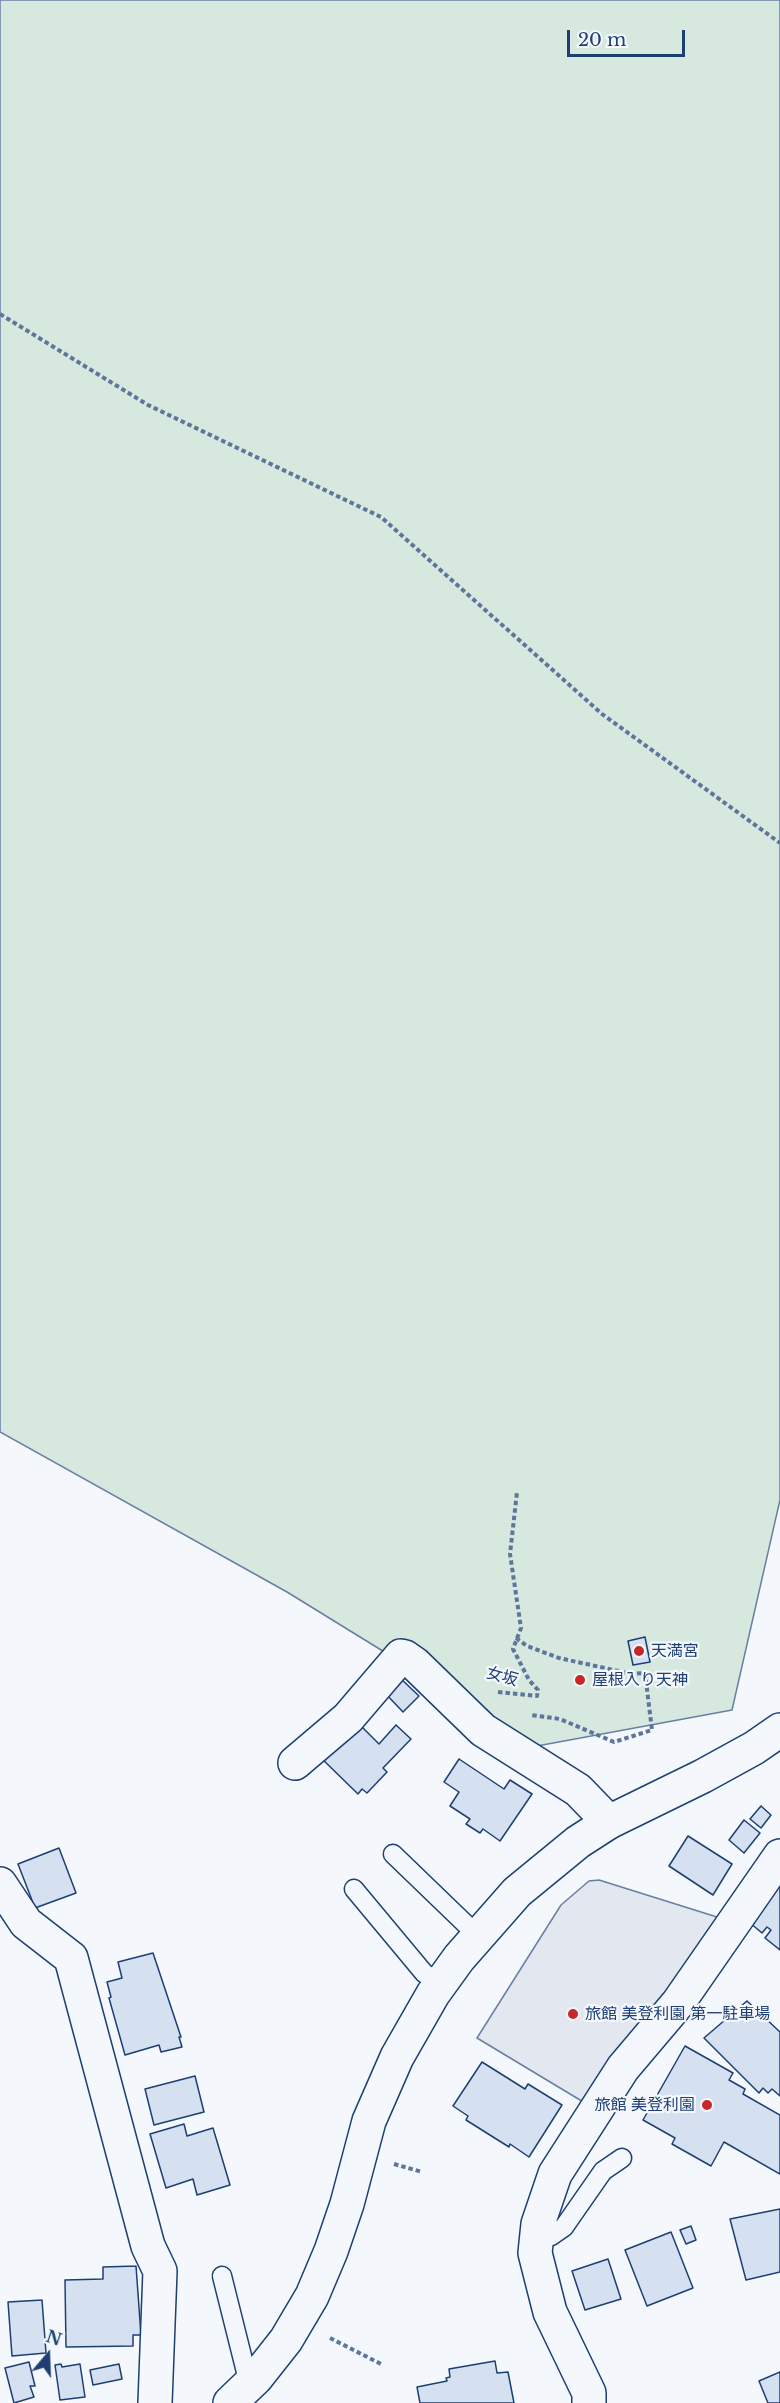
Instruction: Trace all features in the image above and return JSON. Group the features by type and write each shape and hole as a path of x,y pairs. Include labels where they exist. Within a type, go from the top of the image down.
{"street":[{"path":"295,1763 348,1718 401,1656 415,1664 483,1730 578,1790 609,1822"},
{"path":"240,2393 286,2340 312,2296 347,2204 369,2121 397,2057 440,1984 478,1936 517,1893 578,1842 609,1822 703,1776 780,1731"},
{"path":"589,2403 589,2393 550,2312 535,2253 536,2234 555,2174 617,2078 678,2003 780,1856"},
{"path":"0,1884 26,1923 70,1958 148,2246 160,2271 155,2403"}],"lane":[{"path":"393,1854 478,1936"},
{"path":"354,1889 424,1973 440,1984"},
{"path":"536,2234 551,2236 564,2227 603,2171 622,2158"},
{"path":"222,2276 240,2393"}],"path":[{"path":"0,314 148,405 381,517 602,714 780,843"},
{"path":"473,1720 488,1710 545,1716 554,1720 560,1719 614,1742 652,1730 645,1672 632,1674 559,1658 527,1646 516,1638 521,1629 510,1554 516,1492"},
{"name":"女坂","path":"497,1692 537,1696 538,1690 529,1680 513,1649 516,1638"},
{"path":"297,2320 383,2365"}],"shaded area":[{"path":"0,0 780,0 780,1500 732,1710 537,1746 287,1592 0,1432"},
{"name":"旅館 美登利園 第一駐車場","path":"599,1880 717,1917 720,1923 585,2103 477,2038 561,1905 589,1881"}],"building":[{"name":"天満宮","path":"645,1637 650,1662 633,1665 628,1641"},
{"path":"399,1677 419,1696 403,1712 384,1692"},
{"path":"396,1725 411,1739 383,1768 387,1772 367,1793 362,1789 358,1794 318,1755 362,1727 379,1744"},
{"path":"459,1759 504,1789 510,1780 532,1794 500,1841 483,1829 480,1833 466,1824 470,1819 450,1806 459,1792 444,1782"},
{"path":"761,1806 771,1815 761,1828 750,1819"},
{"path":"744,1820 760,1833 744,1853 729,1840"},
{"path":"688,1836 732,1864 713,1895 669,1866"},
{"path":"59,1848 76,1893 35,1908 18,1864"},
{"path":"780,1873 780,1950 765,1938 771,1930 767,1927 762,1933 743,1917"},
{"path":"153,1953 181,2037 179,2037 182,2047 161,2052 159,2045 125,2055 109,1998 111,1997 107,1982 122,1978 118,1962"},
{"path":"747,2001 780,2032 780,2096 772,2089 768,2093 763,2088 759,2093 704,2038"},
{"name":"旅館 美登利園","path":"685,2046 733,2073 729,2080 745,2089 743,2094 780,2115 780,2174 724,2142 711,2166 672,2144 675,2138 643,2120"},
{"path":"482,2062 525,2089 528,2084 562,2105 529,2157 466,2120 468,2116 453,2106"},
{"path":"195,2076 204,2112 154,2125 145,2089"},
{"path":"184,2124 187,2136 213,2128 230,2185 197,2195 193,2179 166,2188 150,2134"},
{"path":"780,2209 780,2272 746,2280 730,2219"},
{"path":"691,2226 696,2240 686,2244 680,2230"},
{"path":"671,2232 693,2288 647,2306 625,2250"},
{"path":"608,2259 621,2299 585,2310 572,2271"},
{"path":"136,2266 141,2335 133,2335 133,2346 66,2347 65,2280 103,2279 103,2267"},
{"path":"42,2300 46,2353 12,2356 8,2302"},
{"path":"495,2361 497,2373 508,2372 514,2403 420,2403 417,2387 447,2381 446,2378 450,2377 449,2369"},
{"path":"29,2362 35,2386 30,2386 34,2397 14,2403 5,2368"},
{"path":"61,2364 62,2367 80,2364 85,2397 60,2400 55,2365"},
{"path":"119,2364 122,2379 93,2385 90,2370"},
{"path":"780,2372 780,2403 768,2403 759,2381"}],"place":[{"name":"天満宮","path":"639,1651"},
{"name":"屋根入り天神","path":"580,1680"},
{"name":"旅館 美登利園 第一駐車場","path":"573,2014"},
{"name":"旅館 美登利園","path":"707,2105"}]}
